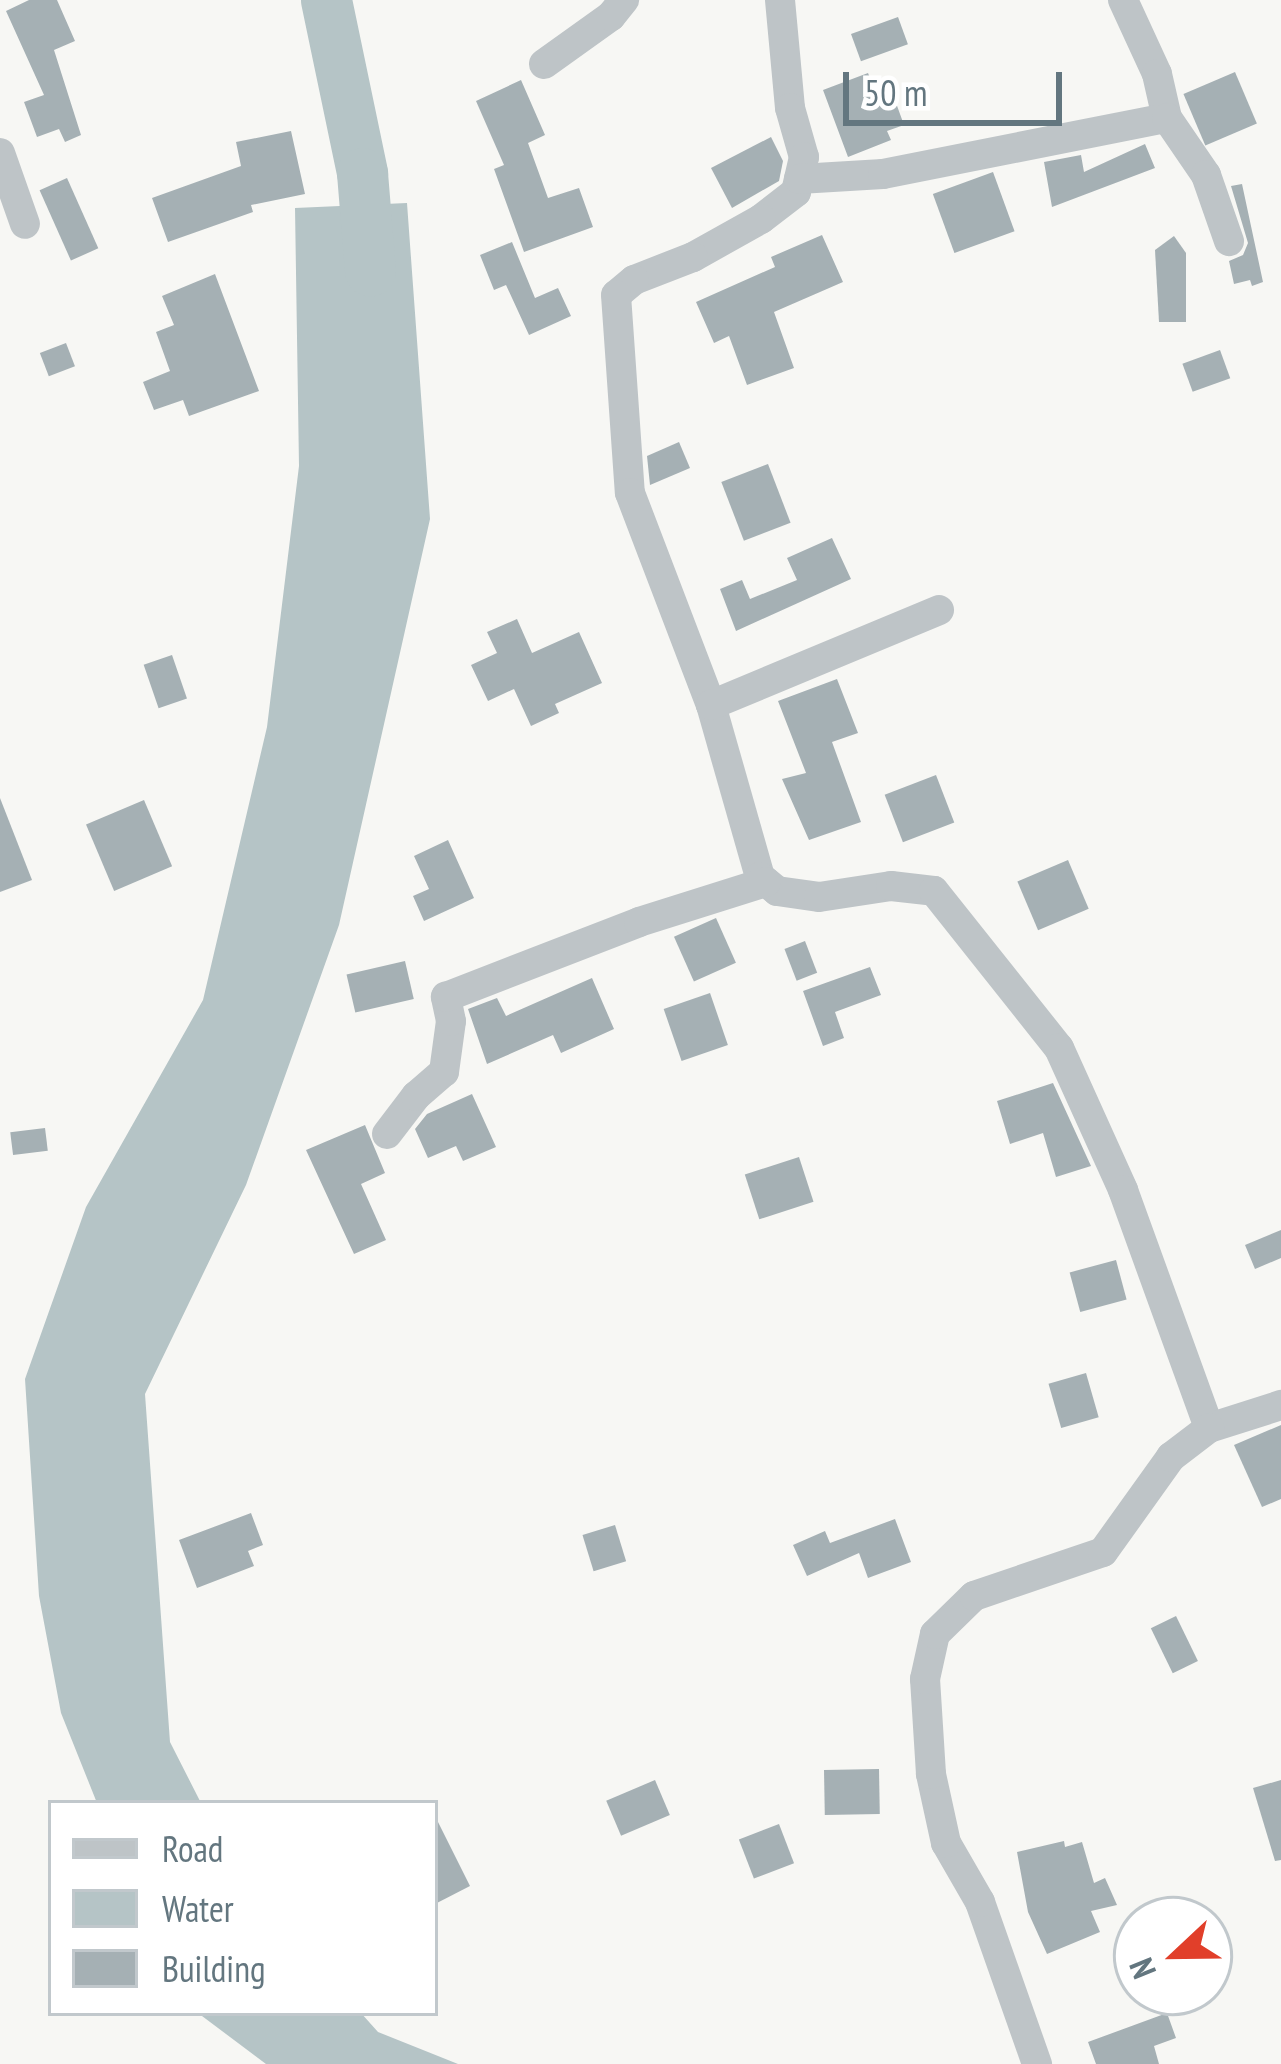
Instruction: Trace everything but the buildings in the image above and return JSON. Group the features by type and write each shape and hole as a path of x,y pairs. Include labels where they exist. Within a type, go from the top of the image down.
{"street":[{"path":"544,64 611,16 624,0"},
{"path":"780,0 787,87 804,157 796,192 761,219 693,256 634,280 616,295 630,494 711,705 760,877 777,891 819,897 891,886 934,891 968,932 1059,1048 1123,1190 1209,1428"},
{"path":"1123,0 1156,74 1167,118 1206,175 1228,241"},
{"path":"799,179 883,174 1167,118"},
{"path":"0,152 25,224"},
{"path":"711,705 939,610"},
{"path":"387,1134 416,1096 444,1072 451,1021 446,997 639,922 766,882"},
{"path":"1037,2064 980,1902 946,1843 932,1774 925,1679 934,1634 974,1597 1103,1552 1171,1457 1209,1428 1281,1406"}],"water":[{"path":"407,203 430,519 339,925 246,1185 145,1394 170,1742 199,1800 96,1800 61,1713 39,1596 25,1379 86,1207 203,1000 267,727 299,466 295,208"},
{"path":"202,2016 364,2016 378,2032 458,2064 266,2064"}],"waterway":[{"path":"326,0 362,173 370,271"}]}
